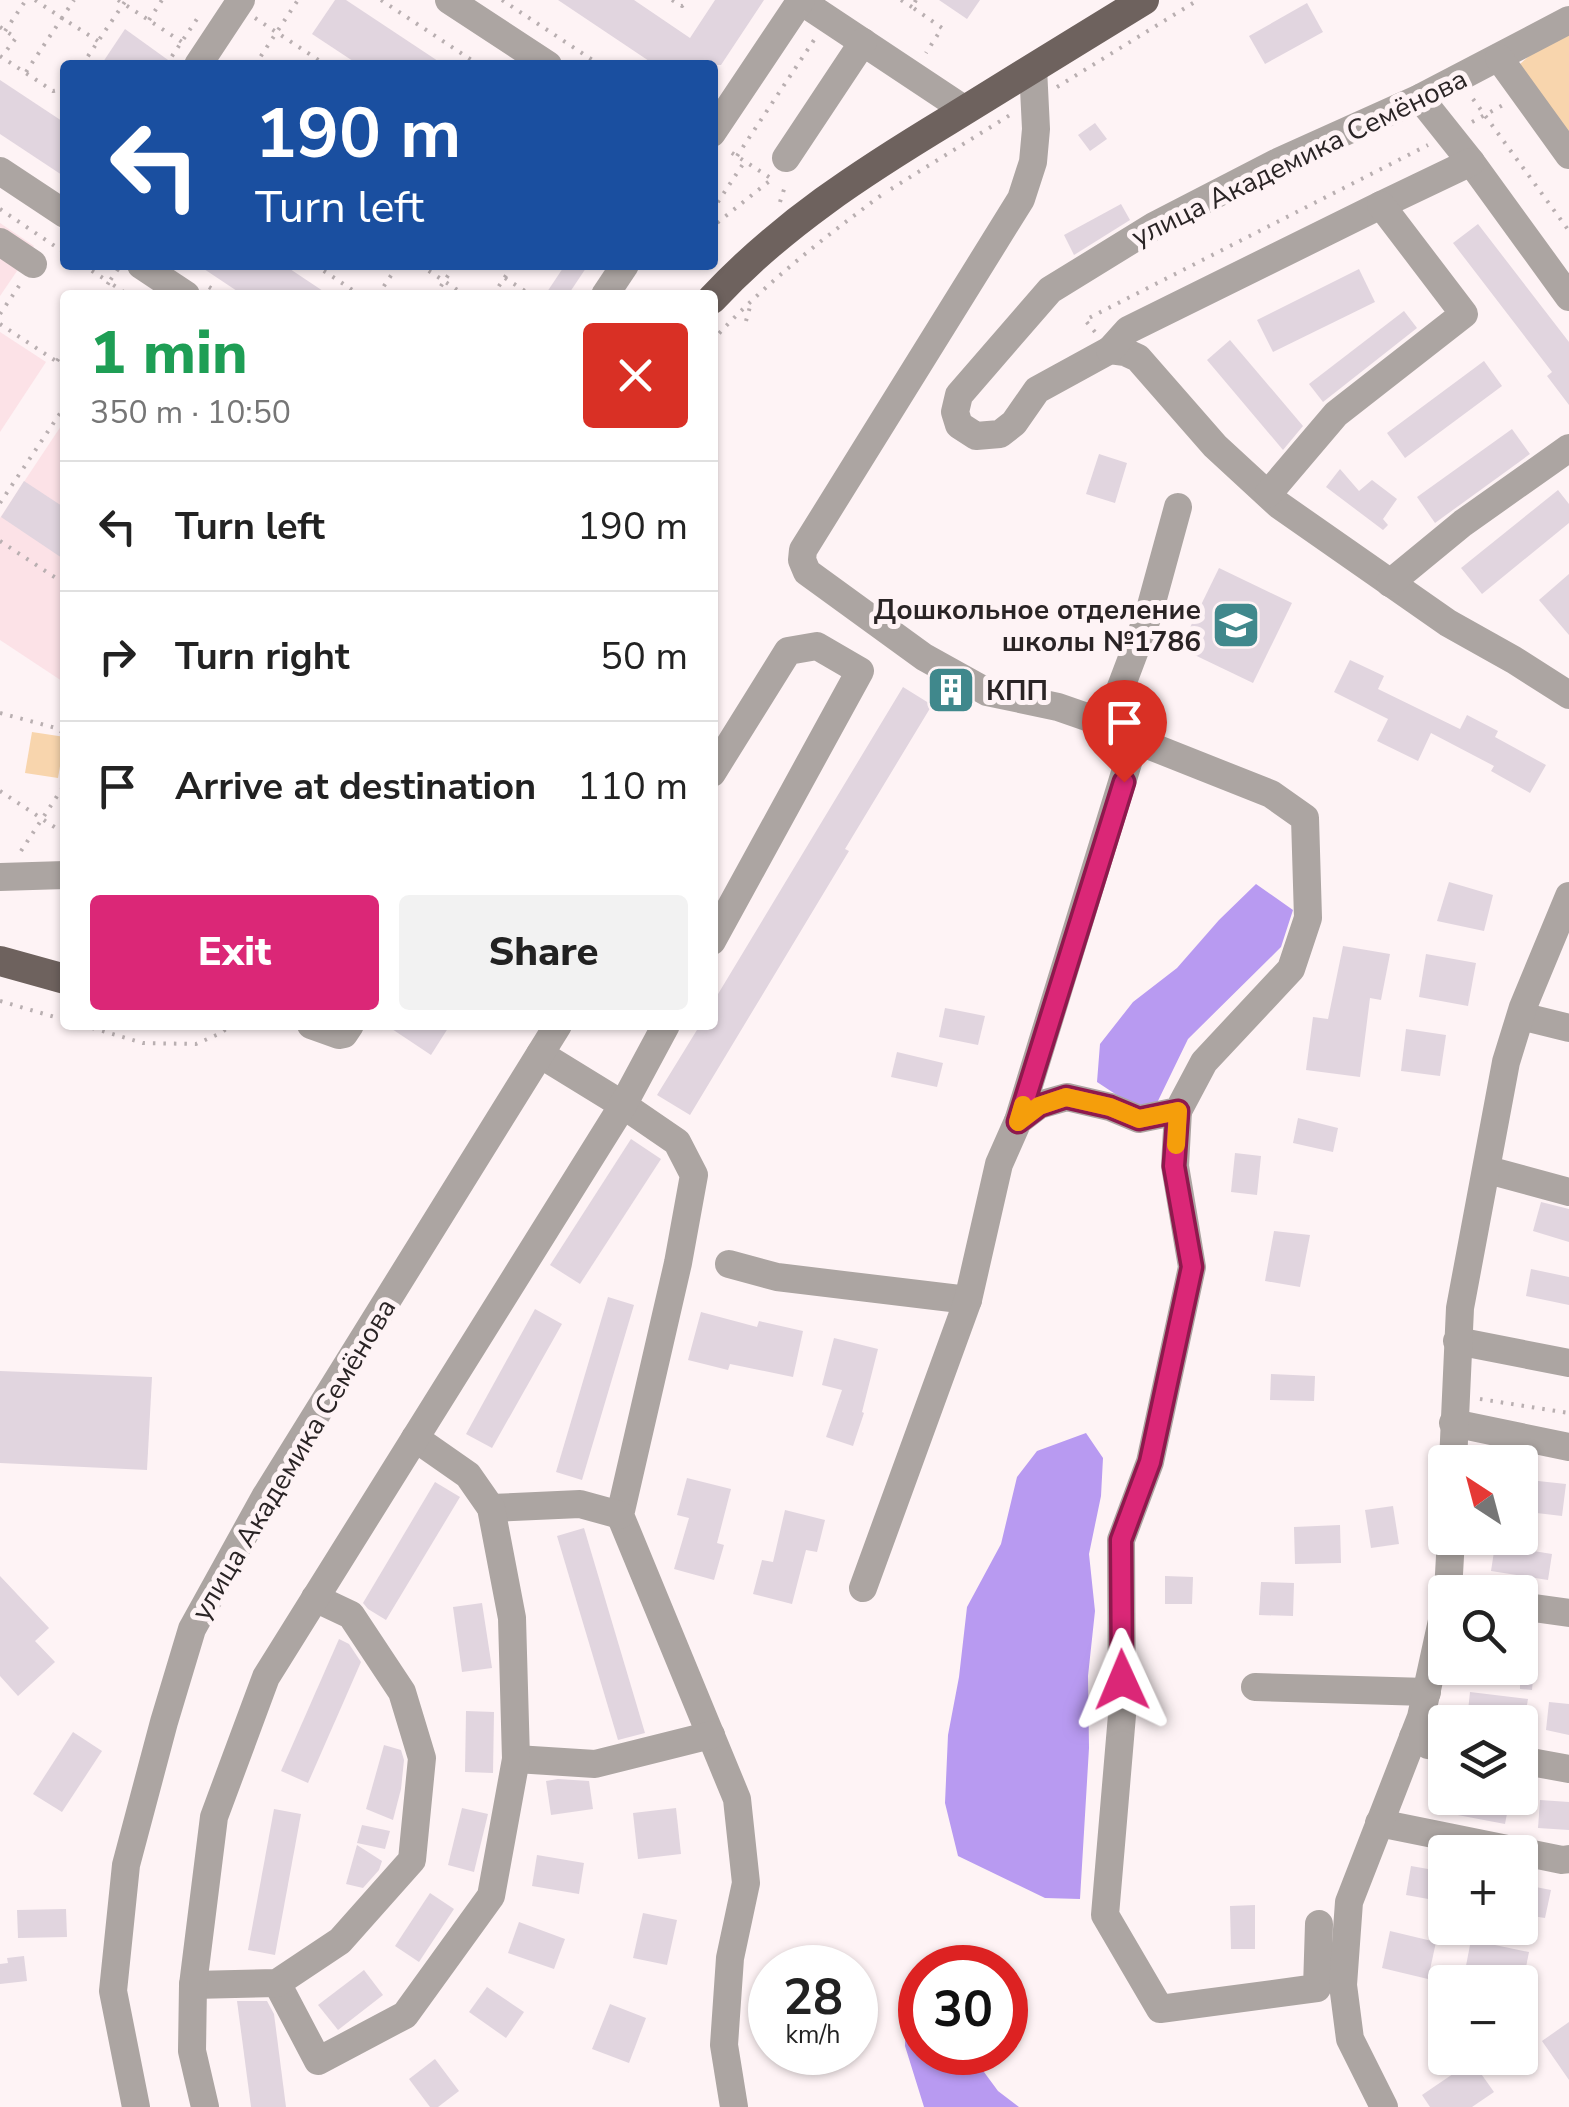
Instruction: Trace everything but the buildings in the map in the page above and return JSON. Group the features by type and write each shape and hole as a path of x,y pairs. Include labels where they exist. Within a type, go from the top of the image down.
{"main road":[{"path":"718,293 758,253 854,178 1144,0"},
{"path":"0,961 60,978"}],"street":[{"path":"449,0 540,60"},
{"path":"718,140 801,0 965,110"},
{"path":"190,54 239,3"},
{"name":"улица Академика Семёнова","path":"1117,351 1037,390 1014,423 1000,434 976,436 959,425 955,412 959,396 1050,290 1154,226 1280,160 1420,98 1569,20"},
{"path":"786,158 863,42"},
{"path":"1500,58 1569,155"},
{"path":"1034,68 1033,162 1021,199 803,550 802,560 807,572 924,657 987,692 1107,724 1135,740 1272,794 1305,818 1308,918 1291,969 1204,1062 1178,1111 1174,1166 1192,1267 1150,1462 1121,1540 1122,1715 1105,1915 1160,2009 1317,1988 1319,1924"},
{"path":"1420,98 1472,162 1569,297"},
{"path":"1472,162 1128,330 1117,351 1138,358 1216,446 1280,505 1448,623 1569,695"},
{"path":"0,171 60,211"},
{"path":"1268,494 1336,414 1464,314 1381,204"},
{"path":"0,242 33,264"},
{"path":"148,270 178,290"},
{"path":"1390,583 1463,523 1569,448"},
{"path":"1107,724 1149,614 1178,506"},
{"path":"718,762 788,651 817,646 860,671 718,930"},
{"path":"864,1588 968,1300 999,1164 1018,1122 1135,740"},
{"path":"8,867 60,874"},
{"path":"1453,1445 1460,1308 1506,1062 1567,907"},
{"path":"1521,1016 1569,1028"},
{"name":"улица Академика Семёнова","path":"136,2107 112,1991 126,1865 192,1629 265,1497 555,1030"},
{"path":"204,2107 192,2051 193,1985 214,1817 266,1677 623,1105 663,1030"},
{"path":"540,1054 676,1142 694,1174 678,1263 620,1515 736,1800 746,1883 730,1958 724,2044 734,2107"},
{"path":"1018,1122 1039,1106 1066,1097 1110,1107 1139,1119 1178,1111"},
{"path":"1488,1170 1569,1192"},
{"path":"729,1264 777,1277 968,1300"},
{"path":"1457,1341 1569,1363"},
{"path":"1454,1409 1569,1447"},
{"path":"277,1982 318,2061 405,2016 490,1896 516,1759 512,1618 492,1508 468,1475 415,1438"},
{"path":"492,1508 580,1504 620,1515"},
{"path":"193,1985 277,1982 340,1940 412,1860 422,1758 402,1692 352,1615 315,1598"},
{"path":"1538,1609 1569,1614"},
{"path":"1384,2107 1350,2040 1343,1985 1349,1902 1422,1717 1428,1685"},
{"path":"1254,1687 1427,1692"},
{"path":"516,1759 594,1764 711,1735"},
{"path":"1413,1737 1428,1745"},
{"path":"1538,1763 1569,1769"},
{"path":"1379,1823 1569,1859"}],"path":[{"path":"26,0 3,29 16,38 1,56 53,91 60,90"},
{"path":"35,0 98,42"},
{"path":"26,72 74,0"},
{"path":"148,20 162,0"},
{"path":"257,60 298,0"},
{"path":"381,0 471,60"},
{"path":"502,0 592,60"},
{"path":"672,0 682,6 688,0"},
{"path":"901,0 942,28 923,57"},
{"path":"912,7 916,0"},
{"path":"718,335 808,251 885,192 1198,0"},
{"path":"85,60 122,1 190,54 200,14"},
{"path":"239,3 318,60"},
{"path":"737,156 828,19"},
{"path":"1459,79 1569,230"},
{"path":"1117,351 1085,320 1525,94"},
{"path":"718,140 772,179 718,220"},
{"path":"718,201 745,162"},
{"path":"0,210 60,250"},
{"path":"91,270 121,290"},
{"path":"104,290 117,270"},
{"path":"322,270 352,290"},
{"path":"428,270 458,290"},
{"path":"438,290 452,270"},
{"path":"496,290 510,270"},
{"path":"504,278 523,290"},
{"path":"0,324 60,364"},
{"path":"56,362 60,356"},
{"path":"0,503 60,413"},
{"path":"0,541 60,581"},
{"path":"0,713 60,731"},
{"path":"0,791 60,831"},
{"path":"8,867 60,792"},
{"path":"0,1001 60,1019"},
{"path":"99,1030 143,1043 196,1044 225,1030"},
{"path":"1454,1409 1569,1413"}],"shaded area":[{"path":"1569,34 1569,142 1519,65 1532,53"},
{"path":"0,223 34,246 0,296"},
{"path":"0,332 46,362 0,432"},
{"path":"60,428 60,680 0,640 0,518"},
{"path":"32,732 60,736 58,778 25,773"},
{"path":"1256,884 1293,910 1281,947 1188,1039 1156,1105 1135,1107 1097,1082 1100,1044 1133,1002 1177,968"},
{"path":"1086,1433 1103,1458 1101,1496 1089,1554 1095,1611 1088,1676 1089,1748 1080,1899 1045,1898 958,1856 945,1803 948,1735 967,1607 1001,1544 1017,1477 1037,1451"},
{"path":"914,2075 986,2075 998,2091 1019,2107 924,2107"}],"slow traffic":[{"path":"1023,1105 1018,1122 1039,1106 1066,1097 1110,1107 1139,1119 1178,1111 1176,1145"}],"place":[{"name":"Дошкольное отделение школы №1786","path":"1236,625"},
{"name":"КПП","path":"951,690"}],"route":[{"path":"1122,1680 1121,1540 1150,1462 1192,1267 1174,1166 1178,1111 1139,1119 1110,1107 1066,1097 1039,1106 1018,1122 1124,782"}]}
